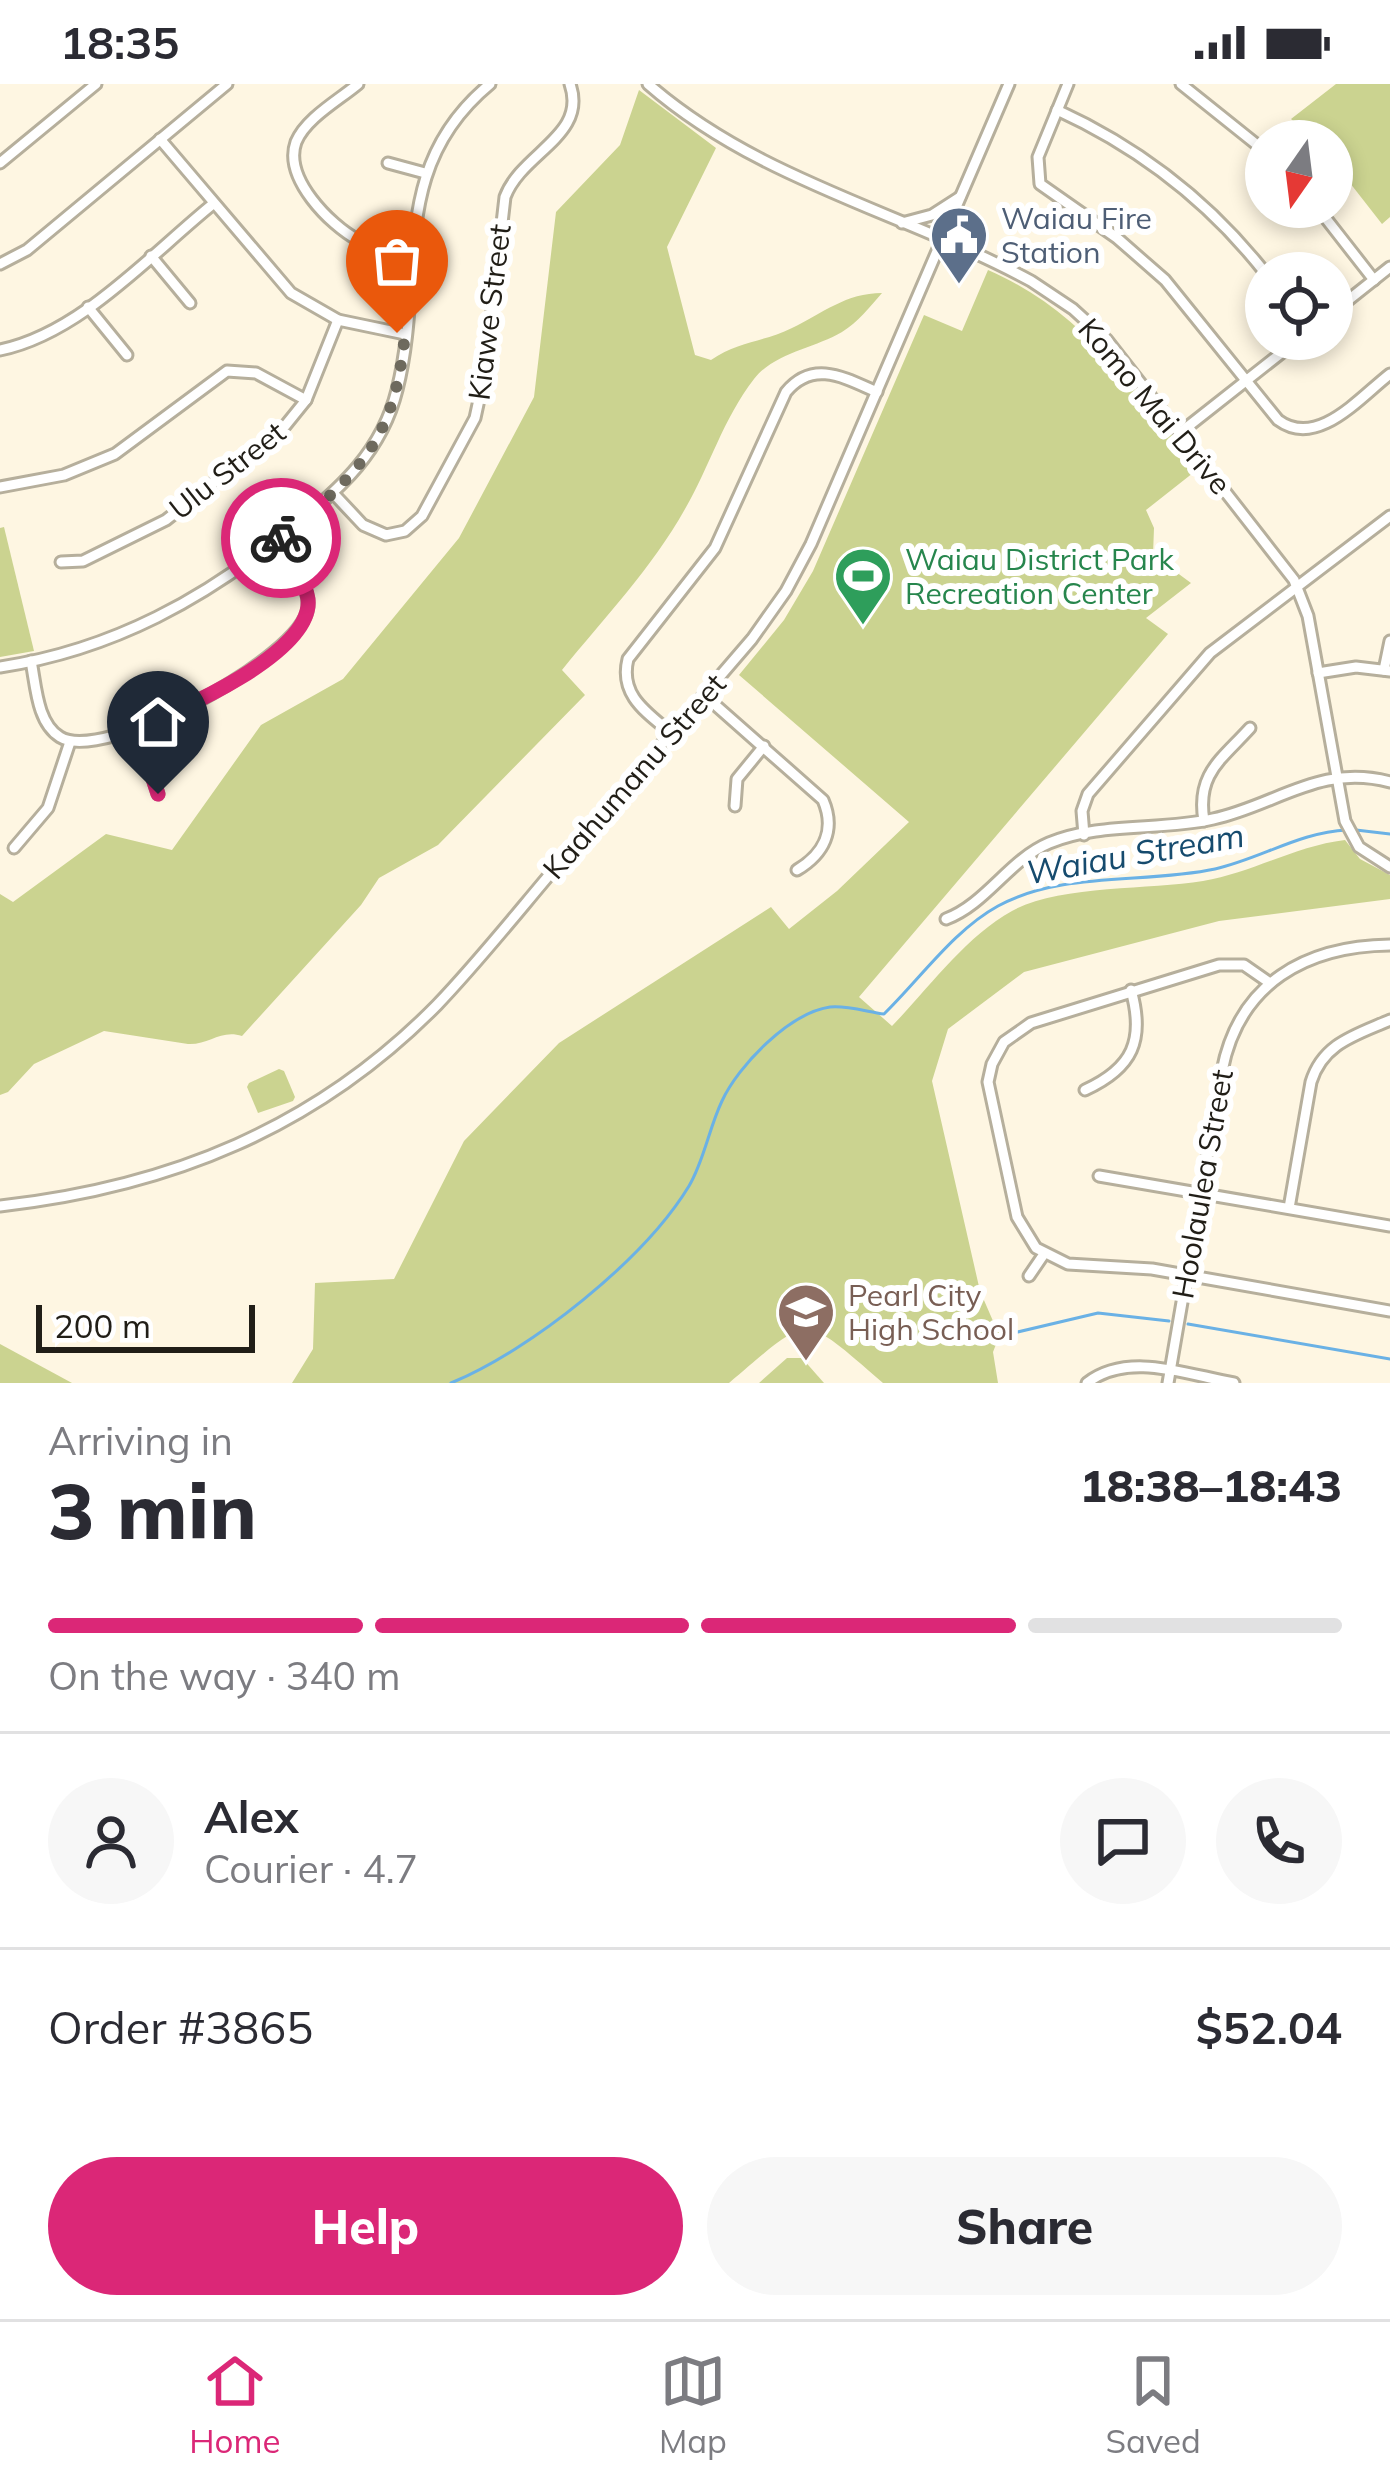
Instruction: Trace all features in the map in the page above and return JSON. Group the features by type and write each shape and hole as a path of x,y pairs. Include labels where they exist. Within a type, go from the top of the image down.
{"street":[{"path":"0,163 96,84"},
{"path":"0,264 27,250 227,84"},
{"path":"358,84 303,130 295,147 295,168 304,187 349,235 377,248 414,252"},
{"path":"0,667 106,640 160,618 227,579 272,545 334,494 363,463 385,427 397,392 425,173 453,119 490,84"},
{"name":"Kiawe Street","path":"334,494 363,525 386,535 413,526 426,511 478,406 505,197 521,168 570,122 575,106 570,84"},
{"name":"Komo Mai Drive","path":"648,84 689,118 741,151 1017,273 1073,309 1107,340 1298,588 1308,616 1345,821 1354,841 1374,860 1390,867"},
{"name":"Kaahumanu Street","path":"0,1206 85,1194 160,1176 250,1139 326,1096 393,1046 436,1005 766,621 794,577 1009,84"},
{"path":"1068,84 1038,157 1040,184 1156,271 1277,420 1305,431 1324,425 1390,374"},
{"path":"1181,84 1245,135"},
{"path":"1057,110 1122,143 1163,171 1217,217 1247,252"},
{"path":"160,140 281,284 338,320 405,334"},
{"path":"388,164 425,173"},
{"path":"902,223 932,215 960,197"},
{"path":"0,350 45,336 88,307 213,204"},
{"path":"1333,228 1374,280"},
{"path":"151,256 190,303"},
{"path":"1353,296 1390,267"},
{"path":"88,307 127,355"},
{"name":"Ulu Street","path":"61,562 106,551 166,520 277,433 306,400 338,320"},
{"path":"1181,432 1272,360"},
{"path":"0,487 64,475 115,454 227,371 256,373 306,400"},
{"path":"671,733 630,694 625,679 628,659 716,548 786,392 804,376 820,372 877,392"},
{"path":"1084,835 1082,811 1088,794 1222,642 1390,516"},
{"path":"32,662 43,717 54,733 70,742 91,742 184,709 225,686 299,629 308,610 306,592 272,545"},
{"path":"1318,673 1356,667 1387,670 1390,641"},
{"path":"704,695 818,793 828,813 824,844 811,862 796,870"},
{"path":"136,727 158,794"},
{"path":"1204,821 1201,798 1206,778 1250,728"},
{"path":"14,848 48,808 70,742"},
{"path":"735,806 736,778 764,746"},
{"path":"946,919 960,914 1037,849 1084,835 1204,821 1293,788 1337,779 1364,776 1390,782"},
{"name":"Hoolaulea Street","path":"1169,1377 1227,1048 1244,1013 1270,983 1303,961 1324,952 1390,946"},
{"path":"1270,983 1250,968 1232,964 1131,990 1023,1027 1004,1042 992,1064 989,1097 1017,1217 1029,1242 1068,1264 1135,1267 1390,1311"},
{"path":"1085,1090 1116,1073 1131,1053 1138,1026 1131,990"},
{"path":"1289,1208 1318,1063 1338,1043 1390,1020"},
{"path":"1099,1175 1390,1226"},
{"path":"1029,1276 1044,1254"},
{"path":"1088,1383 1122,1367 1234,1383"}],"green space":[{"path":"1336,84 1390,84 1390,217 1382,224 1353,187 1353,120 1291,119"},
{"path":"639,90 716,148 667,247 695,355 711,360 782,333 846,300 882,293 842,332 784,357 754,379 672,531 562,670 585,695 438,845 379,878 361,905 242,1036 228,1034 188,1044 104,1031 34,1064 0,1095 0,894 13,902 106,834 172,850 261,725 343,679 459,538 534,397 556,212 620,145"},
{"path":"988,270 1022,287 1080,330 1130,383 1198,469 1146,510 1154,528 1153,555 1191,583 1146,618 1168,634 859,997 892,1026 979,935 1031,903 1078,892 1203,881 1327,843 1345,840 1360,859 1390,875 1390,899 1219,921 1024,972 948,1029 932,1081 980,1291 993,1321 1002,1329 993,1352 998,1383 883,1383 836,1343 806,1330 776,1343 729,1383 292,1383 313,1349 315,1283 394,1279 464,1141 559,1043 771,907 789,929 909,822 739,675 784,620 813,571 924,315 962,331"},
{"path":"4,527 34,651 0,657 0,528"},
{"path":"279,1069 295,1097 258,1113 247,1087"},
{"path":"0,1344 72,1383 0,1383"},
{"path":"787,1358 802,1358 824,1383 759,1383"}],"waterway":[{"name":"Waiau Stream","path":"451,1383 550,1326 644,1243 689,1186 730,1087 752,1057 798,1019 830,1007 884,1014 967,928 1023,895 1076,883 1215,869 1313,836 1347,830"},
{"name":"Waiau Stream","path":"1356,830 1390,834"},
{"path":"1005,1335 1098,1313 1169,1321"},
{"path":"1188,1324 1390,1359"}],"way so far":[{"path":"281,538 346,483 385,427 399,382 405,334 397,333"}],"place":[{"name":"Waiau Fire Station","path":"959,286"},
{"name":"Waiau District Park Recreation Center","path":"863,627"},
{"name":"Pearl City High School","path":"806,1363"}],"route":[{"path":"158,794 136,727 184,709 225,686 295,634 306,616 304,585 272,545 281,538"}]}
